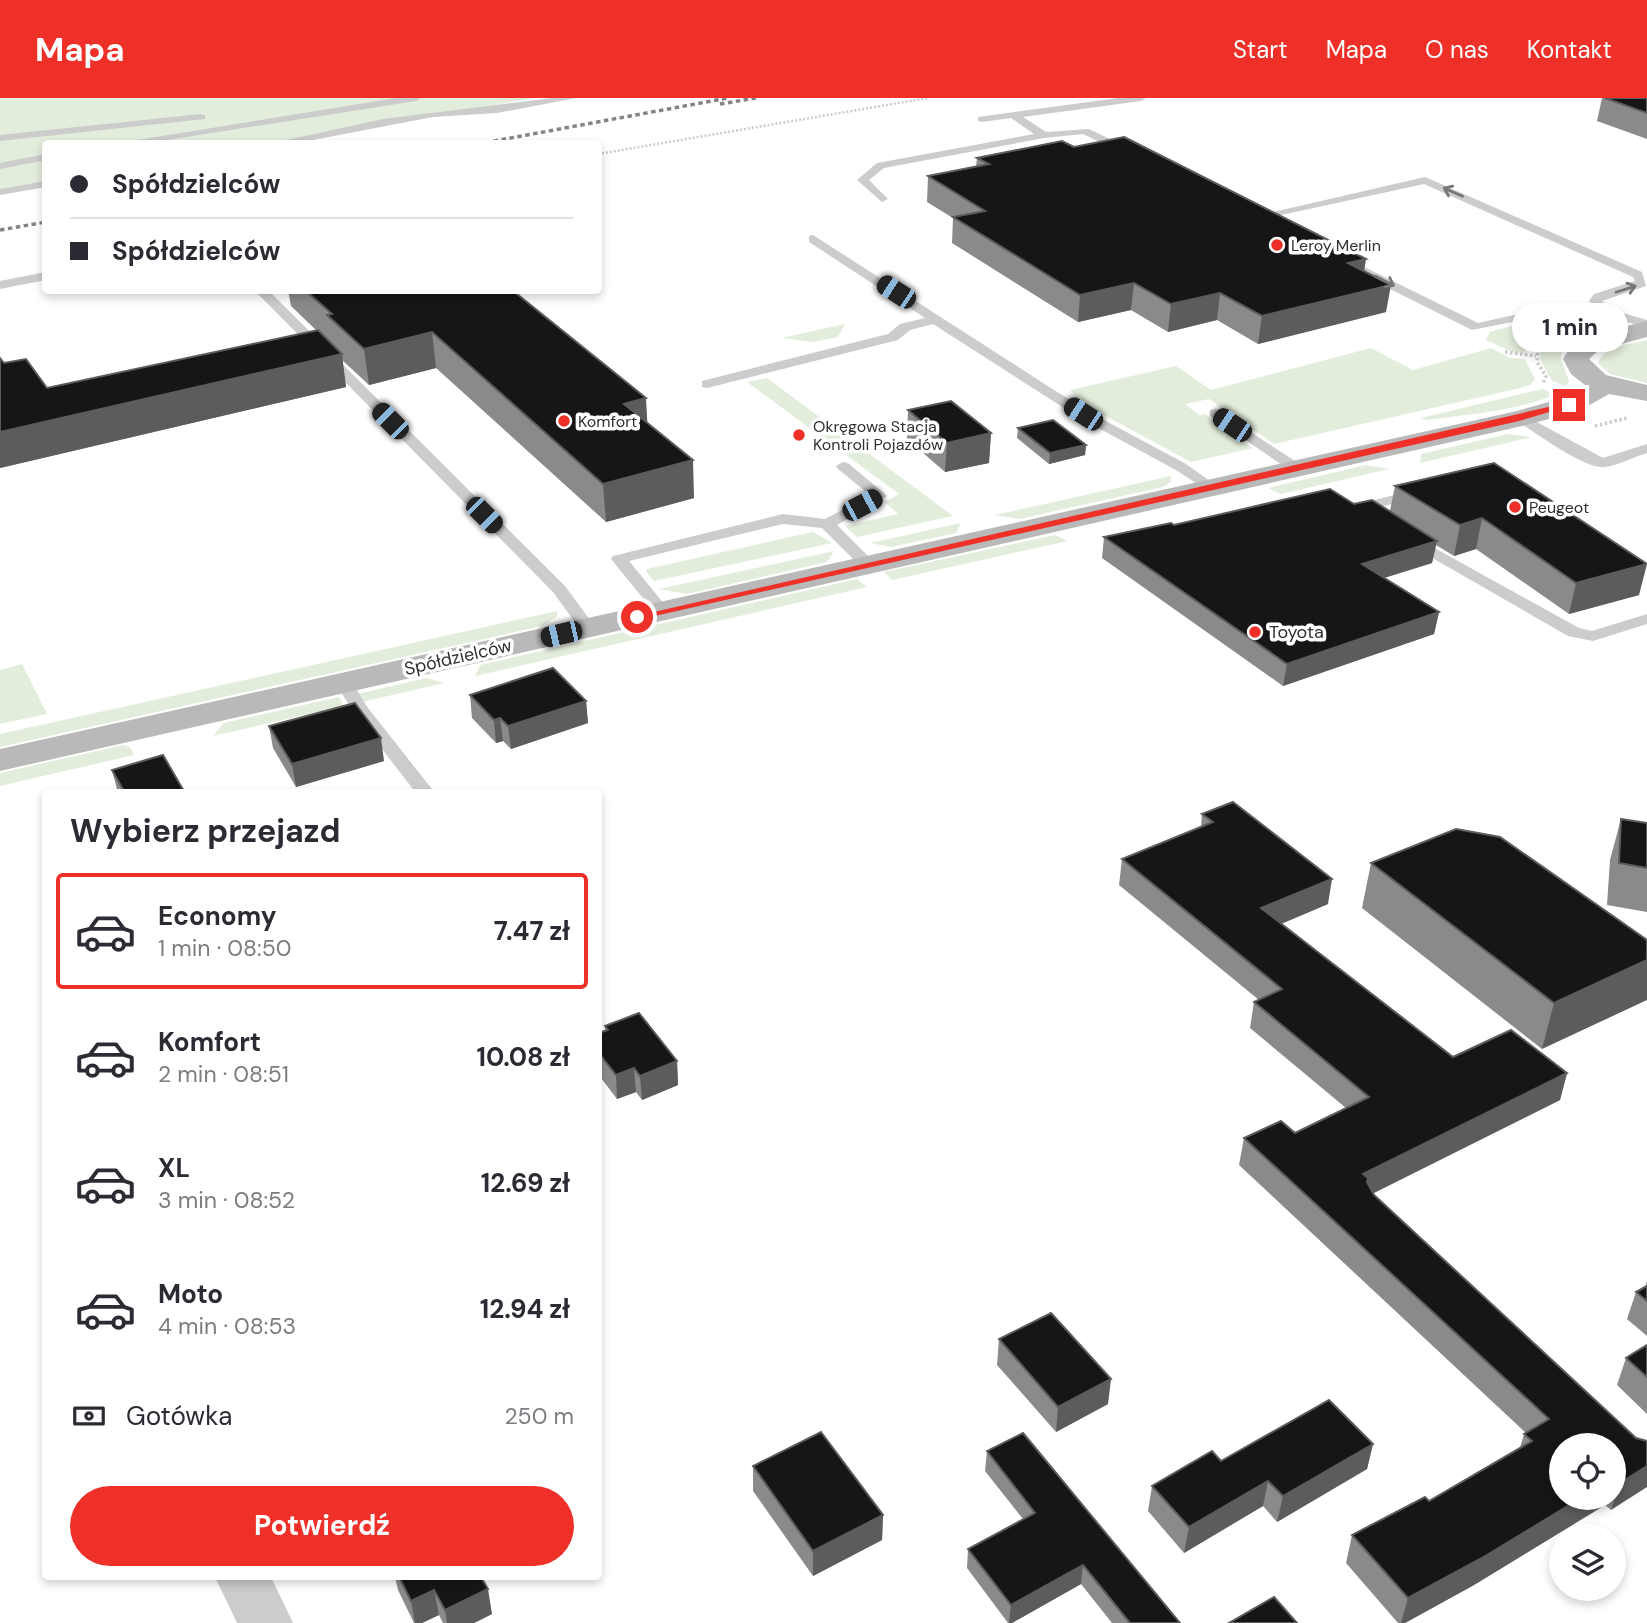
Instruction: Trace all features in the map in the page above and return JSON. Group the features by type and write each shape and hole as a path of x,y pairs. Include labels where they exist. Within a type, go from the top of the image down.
{"street":[{"path":"1647,326 1582,349 1576,359 1584,372 1607,384 1647,393"},
{"name":"Spółdzielców","path":"0,760 1522,418 1569,405 1607,384"},
{"path":"244,1580 265,1623"}],"lane":[{"path":"144,140 416,98"},
{"path":"294,140 433,114 497,110 571,98"},
{"path":"982,119 1142,98"},
{"path":"0,138 213,116"},
{"path":"1013,116 1044,135"},
{"path":"882,199 863,180 881,165 1044,135 1085,131 1134,154"},
{"path":"0,166 42,158"},
{"path":"1276,226 1252,215 1425,180 1638,275 1642,283 1595,301 1598,306 1610,312 1647,326"},
{"path":"0,192 42,185"},
{"path":"813,239 1083,414 1140,446 1185,467 1213,488"},
{"path":"1329,253 1477,327 1538,312 1552,312 1564,314 1594,330 1601,341"},
{"path":"0,285 42,277"},
{"path":"264,294 559,589 588,628"},
{"path":"707,384 893,337 905,327 937,319"},
{"path":"1215,413 1296,468"},
{"path":"1522,418 1583,456 1602,463 1647,448"},
{"path":"662,611 619,559 783,519 827,524 880,496 843,466"},
{"path":"1428,490 1367,507 1367,511 1566,629 1593,636 1647,619"},
{"path":"827,524 868,565"},
{"path":"344,682 361,710 423,789"}],"path":[{"path":"602,154 928,98"},
{"path":"1505,352 1535,356"}],"green space":[{"path":"0,98 534,98 302,140 42,140 42,187 0,194"},
{"path":"1539,318 1561,321 1562,325 1535,336 1524,353 1512,352 1486,340 1490,332"},
{"path":"845,324 838,337 813,342 781,338"},
{"path":"1578,328 1581,334 1562,348 1561,359 1569,381 1566,386 1552,381 1540,359 1541,347 1552,337"},
{"path":"1647,340 1647,383 1610,374 1598,363 1611,349"},
{"path":"1371,348 1413,370 1491,348 1510,358 1525,359 1535,379 1530,385 1516,389 1274,444 1209,399 1185,404 1199,415 1205,414 1253,448 1191,462 1085,405 1070,390 1176,366 1211,390"},
{"path":"767,378 953,516 857,537 845,526 898,514 885,502 899,494 747,382"},
{"path":"1542,389 1557,394 1492,411 1426,420 1421,418"},
{"path":"1508,434 1532,437 1420,463 1421,454"},
{"path":"1366,465 1389,469 1281,494 1268,488"},
{"path":"1171,476 1171,482 1163,487 1019,519 995,515"},
{"path":"961,523 956,533 891,547 870,543"},
{"path":"813,532 832,543 654,581 646,572 647,569"},
{"path":"1055,535 1068,541 892,580 884,572"},
{"path":"834,551 827,562 687,594 659,589"},
{"path":"857,579 867,587 475,676 480,665"},
{"path":"557,611 557,617 542,626 0,747 0,734"},
{"path":"22,664 47,714 0,724 0,670"},
{"path":"427,678 444,683 362,702 357,694"},
{"path":"339,697 344,706 213,736 224,723"},
{"path":"123,745 130,747 134,755 0,786 0,773"}],"building":[{"path":"1605,98 1647,98 1647,113"},
{"path":"1124,137 1366,259 1348,263 1391,285 1262,316 1220,293 1171,304 1134,283 1080,295 953,217 985,211 928,176 989,164 977,158 1062,141 1074,147"},
{"path":"310,294 517,294 646,398 624,404 693,460 603,484 432,332 364,349 327,315 332,314"},
{"path":"318,330 342,354 0,432 0,358 4,363 26,359 47,388"},
{"path":"951,401 991,433 947,443 908,410"},
{"path":"1053,420 1086,445 1050,453 1018,428"},
{"path":"1494,463 1647,564 1576,583 1482,518 1460,525 1395,486"},
{"path":"1330,489 1354,504 1372,500 1437,541 1362,564 1439,612 1287,664 1104,537 1171,523 1174,525"},
{"path":"553,668 586,701 508,726 500,718 494,720 470,695"},
{"path":"355,703 381,738 292,764 269,726"},
{"path":"163,755 183,789 123,789 112,770"},
{"path":"1233,802 1332,879 1261,908 1453,1057 1511,1030 1567,1073 1363,1174 1368,1178 1367,1182 1374,1195 1636,1438 1647,1441 1647,1466 1626,1479 1626,1433 1549,1433 1549,1510 1561,1510 1482,1558 1408,1598 1352,1535 1425,1497 1429,1501 1532,1441 1524,1434 1549,1419 1244,1138 1281,1121 1295,1133 1369,1097 1254,1002 1282,989 1122,859 1213,822 1202,814"},
{"path":"1621,819 1647,823 1647,868 1619,863"},
{"path":"1456,829 1500,837 1647,940 1647,960 1554,1003 1371,863"},
{"path":"639,1013 677,1061 640,1076 634,1068 616,1075 602,1057 602,1032 608,1030 605,1026"},
{"path":"1647,1286 1647,1301 1636,1292"},
{"path":"1051,1313 1111,1379 1058,1407 999,1339"},
{"path":"1647,1345 1647,1377 1626,1358"},
{"path":"1329,1400 1373,1444 1283,1496 1268,1481 1189,1527 1152,1486 1212,1451 1221,1461"},
{"path":"821,1432 883,1515 813,1551 753,1466"},
{"path":"1023,1433 1180,1623 1130,1623 1083,1565 1011,1605 968,1549 1035,1513 987,1451"},
{"path":"400,1580 483,1580 488,1589 445,1610 434,1590 411,1601"},
{"path":"1274,1597 1297,1623 1229,1623"}],"railway":[{"path":"500,140 728,98"},
{"path":"720,104 756,98"},
{"path":"0,230 42,223"}],"place":[{"name":"Leroy Merlin","path":"1277,245"},
{"name":"Komfort","path":"564,421"},
{"name":"Okręgowa Stacja Kontroli Pojazdów","path":"799,435"},
{"name":"Peugeot","path":"1515,507"},
{"name":"Toyota","path":"1255,632"}],"route":[{"path":"637,617 1569,405"}]}
